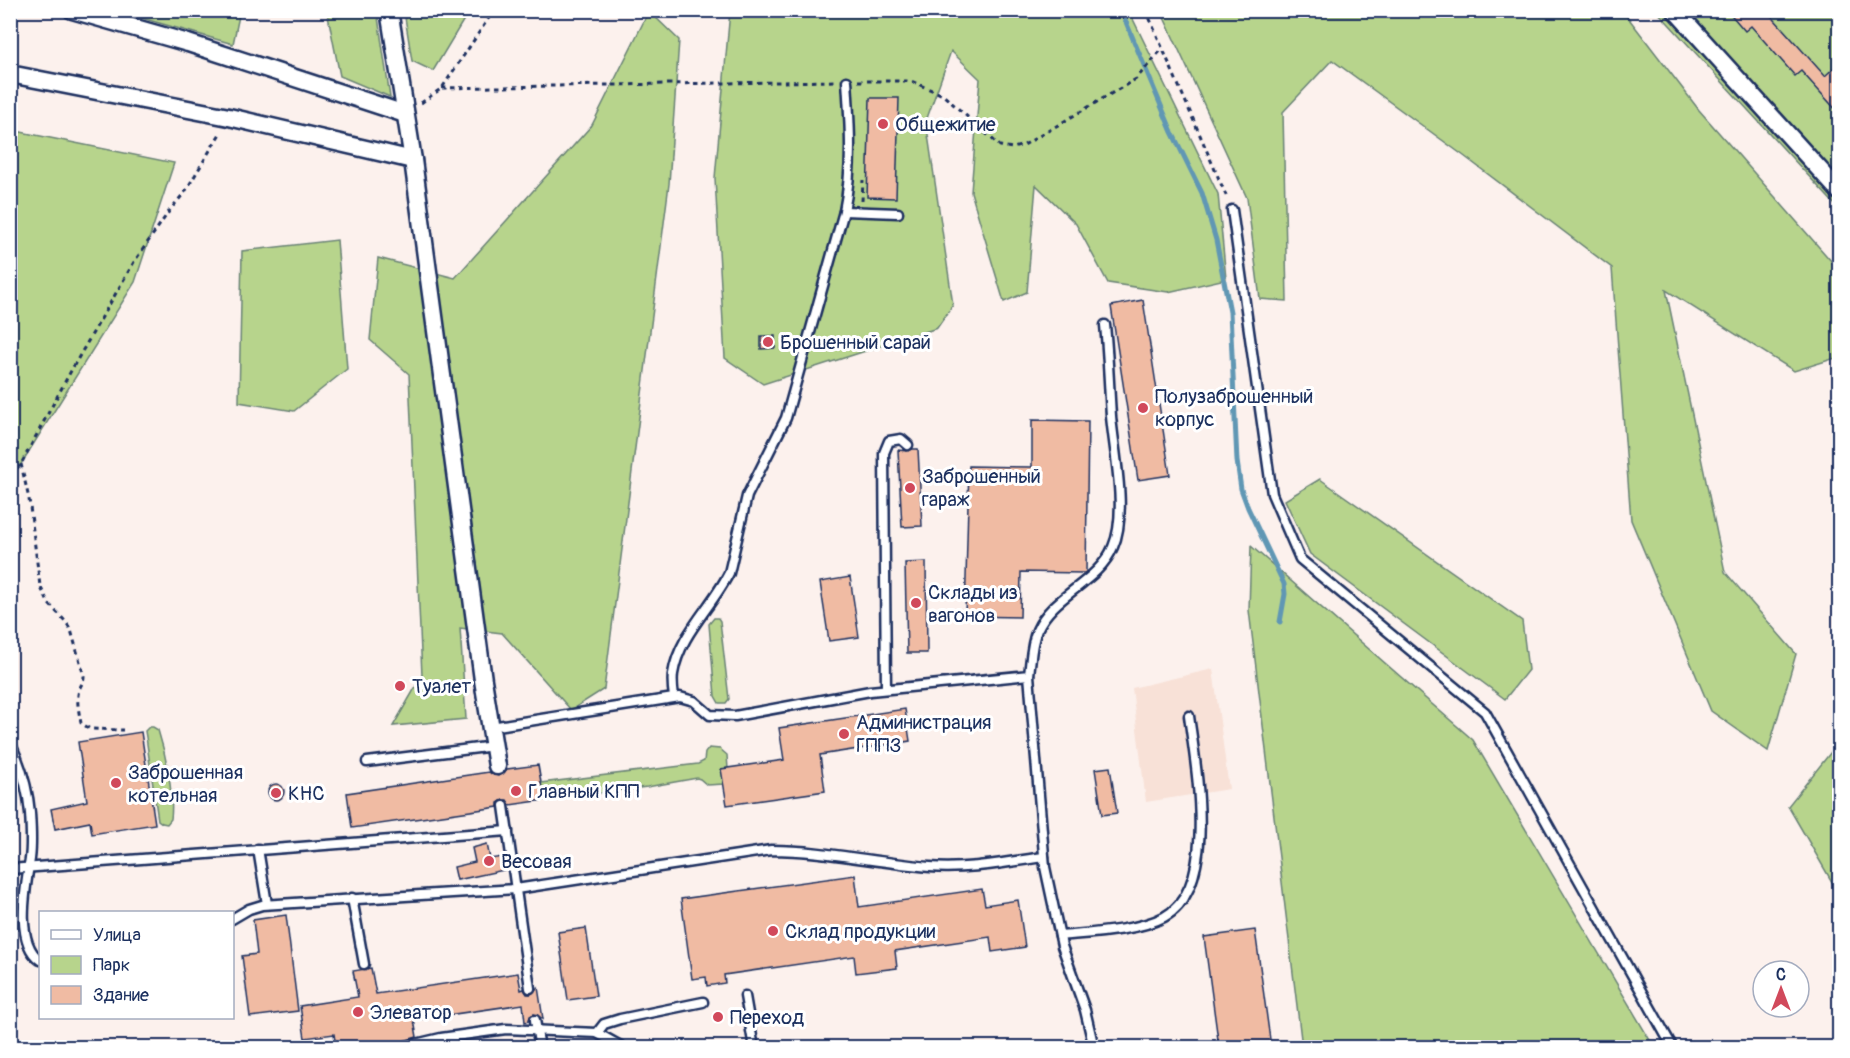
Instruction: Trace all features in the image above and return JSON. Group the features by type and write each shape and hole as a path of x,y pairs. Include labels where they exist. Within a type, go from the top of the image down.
{"street":[{"path":"72,10 188,43 405,114"},
{"path":"389,10 413,160 497,765"},
{"path":"1675,10 1839,192"},
{"path":"10,74 229,117 413,160"}],"lane":[{"path":"674,697 672,676 677,657 705,609 724,584 729,573 747,495 786,418 844,211 849,184 847,81"},
{"path":"1232,210 1272,494 1300,559 1485,712 1673,1047"},
{"path":"844,211 898,213"},
{"path":"1094,1047 1085,1010 1060,936 1044,857 1029,675 1033,640 1045,616 1104,562 1113,547 1118,532 1118,483 1105,325"},
{"path":"886,689 884,453 889,441 901,439 908,445"},
{"path":"491,727 674,697 694,701 710,715 735,716 886,689 1029,675"},
{"path":"1060,936 1152,922 1178,907 1187,893 1198,859 1197,775 1189,716"},
{"path":"10,742 21,772 30,811 31,844 24,898 24,921 31,949 39,959"},
{"path":"367,762 494,746"},
{"path":"504,806 530,988"},
{"path":"10,869 508,831"},
{"path":"258,849 267,904"},
{"path":"234,918 249,909 267,904 516,889 771,850 805,851 932,868 973,866 1044,857"},
{"path":"352,898 364,964"},
{"path":"745,996 754,1047"},
{"path":"597,1033 604,1024 620,1018 703,1002"},
{"path":"535,1020 540,1047"},
{"path":"399,1047 490,1030 597,1033 624,1047"}],"path":[{"path":"405,114 442,88 494,10"},
{"path":"1146,10 1232,210"},
{"path":"442,88 911,81 943,95 1000,146 1013,148 1023,145 1118,92 1136,79 1163,48"},
{"path":"10,476 21,464 134,262 191,184 229,117"},
{"path":"21,464 29,500 40,585 49,604 71,630 84,675 85,680 78,698 81,723 90,729 123,730"}],"shaded area":[{"path":"1213,669 1229,789 1146,802 1132,688"}],"green space":[{"path":"117,11 240,11 233,44"},
{"path":"327,11 377,11 390,97 340,76"},
{"path":"404,11 469,11 433,71 412,61"},
{"path":"649,11 679,40 669,184 604,689 571,710 502,633 460,628 466,719 393,726 422,676 409,374 370,340 378,258 455,278 592,125"},
{"path":"730,11 1129,11 1218,194 1226,279 1168,292 1108,283 1076,224 1036,185 1027,292 1004,302 971,192 980,79 951,51 926,121 953,305 937,328 763,384 725,358 715,178"},
{"path":"1161,11 1623,11 1699,110 1839,270 1839,357 1794,371 1666,290 1725,572 1796,654 1768,751 1711,711 1631,520 1612,268 1332,60 1283,112 1287,301 1260,299 1247,198"},
{"path":"1657,11 1839,11 1839,209"},
{"path":"11,130 174,163 135,282 11,477"},
{"path":"337,240 347,369 294,411 239,402 242,251"},
{"path":"1320,479 1522,621 1528,670 1505,699 1310,554 1285,500"},
{"path":"1251,546 1473,740 1654,1047 1302,1047 1249,610"},
{"path":"714,618 720,621 729,699 726,703 719,703 715,696 709,624"},
{"path":"149,727 158,730 166,763 172,809 171,819 167,824 158,820 145,731"},
{"path":"1839,742 1839,894 1788,806"},
{"path":"709,748 720,749 727,755 728,769 724,784 707,785 697,778 544,800 541,783 698,764 704,761 705,753"}],"building":[{"path":"1727,10 1766,10 1825,76 1839,63 1839,113 1801,71 1795,76 1751,26 1745,31"},
{"name":"Общежитие","path":"870,98 899,98 896,198 867,197"},
{"name":"Полузаброшенный корпус","path":"1143,300 1170,475 1138,480 1111,306"},
{"name":"Брошенный сарай","path":"761,336 775,336 775,348 761,349"},
{"path":"1032,420 1088,421 1086,572 1021,572 1020,617 965,616 969,466 1032,467"},
{"name":"Заброшенный гараж","path":"918,449 922,526 902,527 898,450"},
{"name":"Склады из вагонов","path":"926,562 927,653 907,653 905,563"},
{"path":"850,577 859,637 829,641 820,582"},
{"path":"905,709 910,741 820,755 825,791 727,805 721,769 784,760 779,728"},
{"name":"Заброшенная котельная","path":"141,732 155,824 92,834 90,822 55,829 51,809 87,801 78,742"},
{"path":"538,765 544,800 510,805 507,800 503,800 498,803 498,807 352,828 347,793 489,772 498,776 507,769"},
{"path":"1110,767 1117,813 1102,815 1095,769"},
{"name":"КНС","path":"276,784 284,792 276,800 268,792"},
{"name":"Весовая","path":"487,844 490,859 502,857 504,870 457,880 454,867 475,862 472,848"},
{"name":"Склад продукции","path":"855,875 859,907 982,889 985,905 1018,900 1025,947 992,952 990,937 895,951 897,968 856,973 854,956 724,975 725,983 707,986 706,977 692,979 681,899"},
{"path":"286,915 298,1011 250,1017 242,956 257,954 253,920"},
{"path":"586,928 596,996 568,1000 558,932"},
{"path":"1255,930 1271,1047 1219,1047 1204,937"},
{"path":"371,968 376,994 518,973 521,990 524,989 527,994 531,994 538,987 543,1019 534,1014 530,1016 529,1021 525,1022 523,1004 414,1020 417,1037 396,1043 364,1047 336,1047 334,1034 305,1038 300,1006 358,997 353,971"}],"waterway":[{"path":"1121,10 1172,132 1202,193 1216,240 1230,312 1237,461 1241,489 1284,584 1285,594 1280,622"}],"place":[{"name":"Общежитие","path":"883,124"},
{"name":"Брошенный сарай","path":"768,342"},
{"name":"Полузаброшенный корпус","path":"1143,408"},
{"name":"Заброшенный гараж","path":"910,488"},
{"name":"Склады из вагонов","path":"916,603"},
{"name":"Туалет","path":"400,686"},
{"name":"Администрация ГППЗ","path":"844,734"},
{"name":"Заброшенная котельная","path":"116,783"},
{"name":"Главный КПП","path":"516,791"},
{"name":"КНС","path":"276,793"},
{"name":"Весовая","path":"489,861"},
{"name":"Склад продукции","path":"773,931"},
{"name":"Элеватор","path":"358,1012"},
{"name":"Переход","path":"718,1017"}]}
